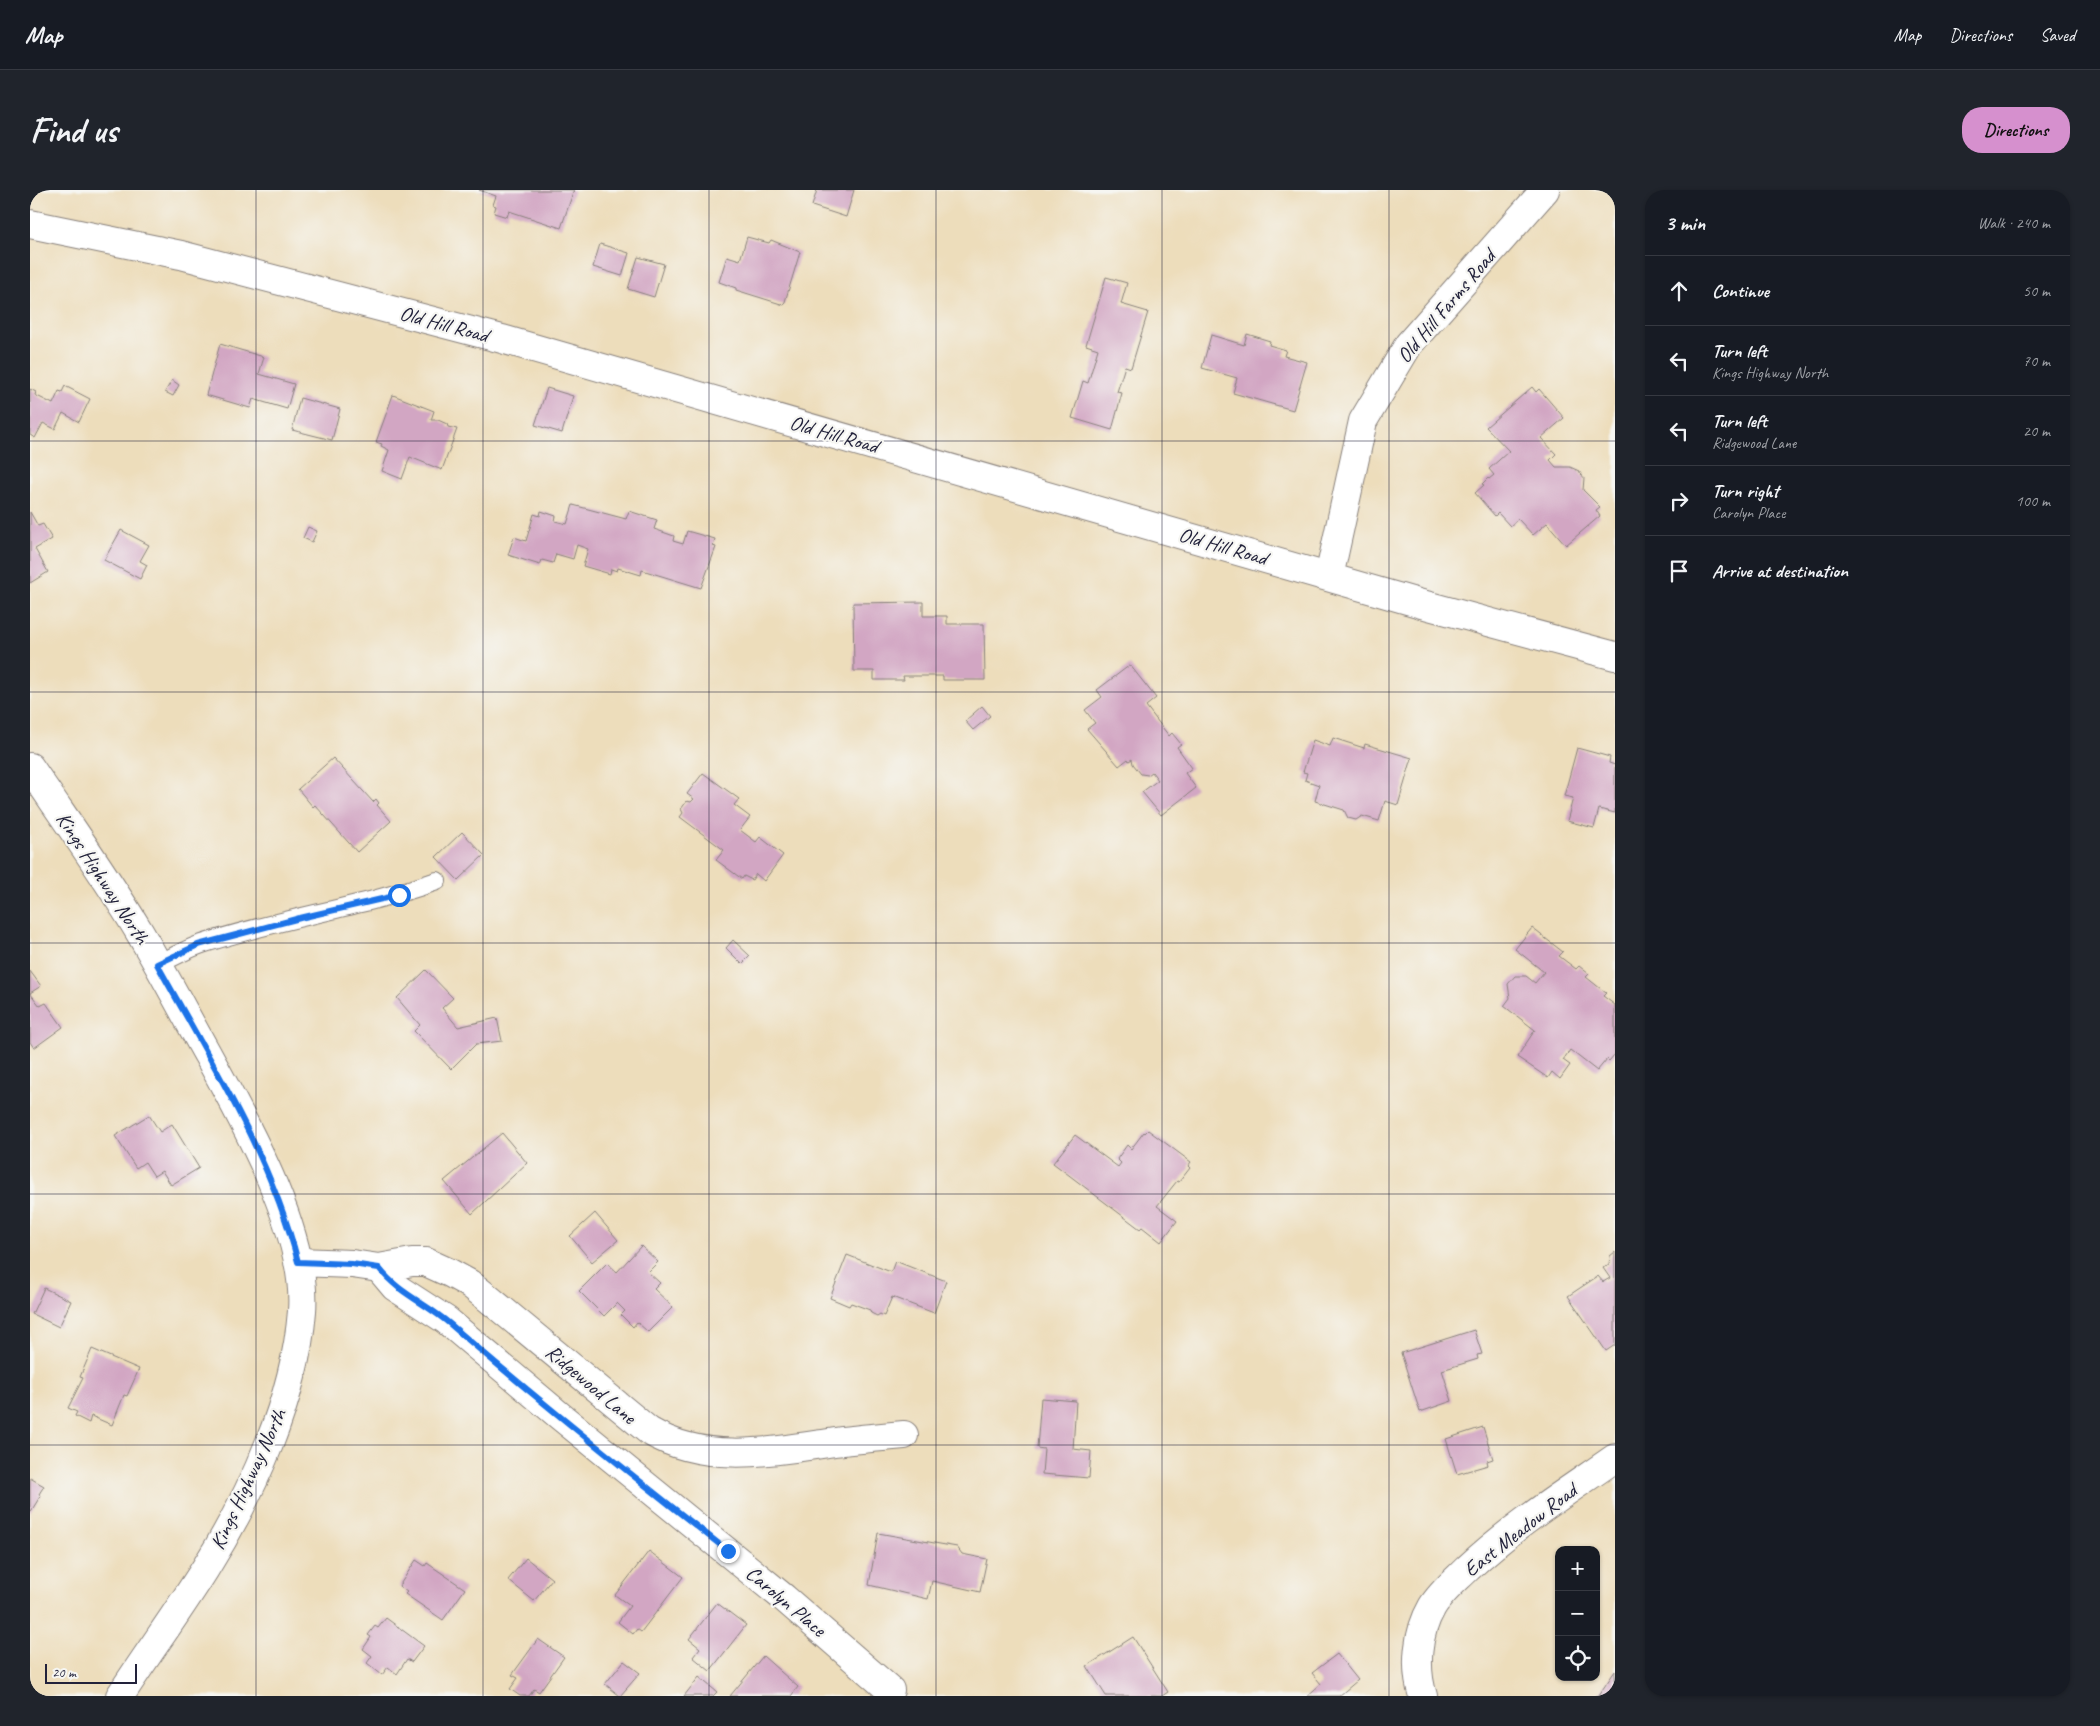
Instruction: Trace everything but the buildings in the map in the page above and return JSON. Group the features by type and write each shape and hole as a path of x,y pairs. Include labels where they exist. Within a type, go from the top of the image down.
{"street":[{"name":"Old Hill Farms Road","path":"1329,577 1363,421 1409,344 1545,190"},
{"name":"Old Hill Road","path":"36,230 181,255 502,339 1329,577 1615,656"},
{"name":"Kings Highway North","path":"30,766 128,915 235,1104 278,1196 298,1262 302,1309 297,1348 285,1399 270,1438 243,1499 206,1568 120,1696"},
{"name":"Ridgewood Lane","path":"298,1262 352,1264 379,1268 412,1262 426,1262 450,1273 470,1284 649,1431 680,1446 713,1452 742,1454 904,1435"},
{"name":"Carolyn Place","path":"379,1268 395,1287 446,1320 560,1416 784,1598 890,1690"},
{"name":"East Meadow Road","path":"1423,1696 1418,1667 1418,1651 1422,1631 1433,1606 1454,1582 1497,1542 1615,1458"}],"lane":[{"path":"157,964 198,945 300,918 399,895 437,881"}],"route":[{"path":"399,895 300,918 198,945 157,964 250,1134 278,1196 298,1262 352,1264 379,1268 401,1292 446,1320 494,1362 728,1551"}]}
